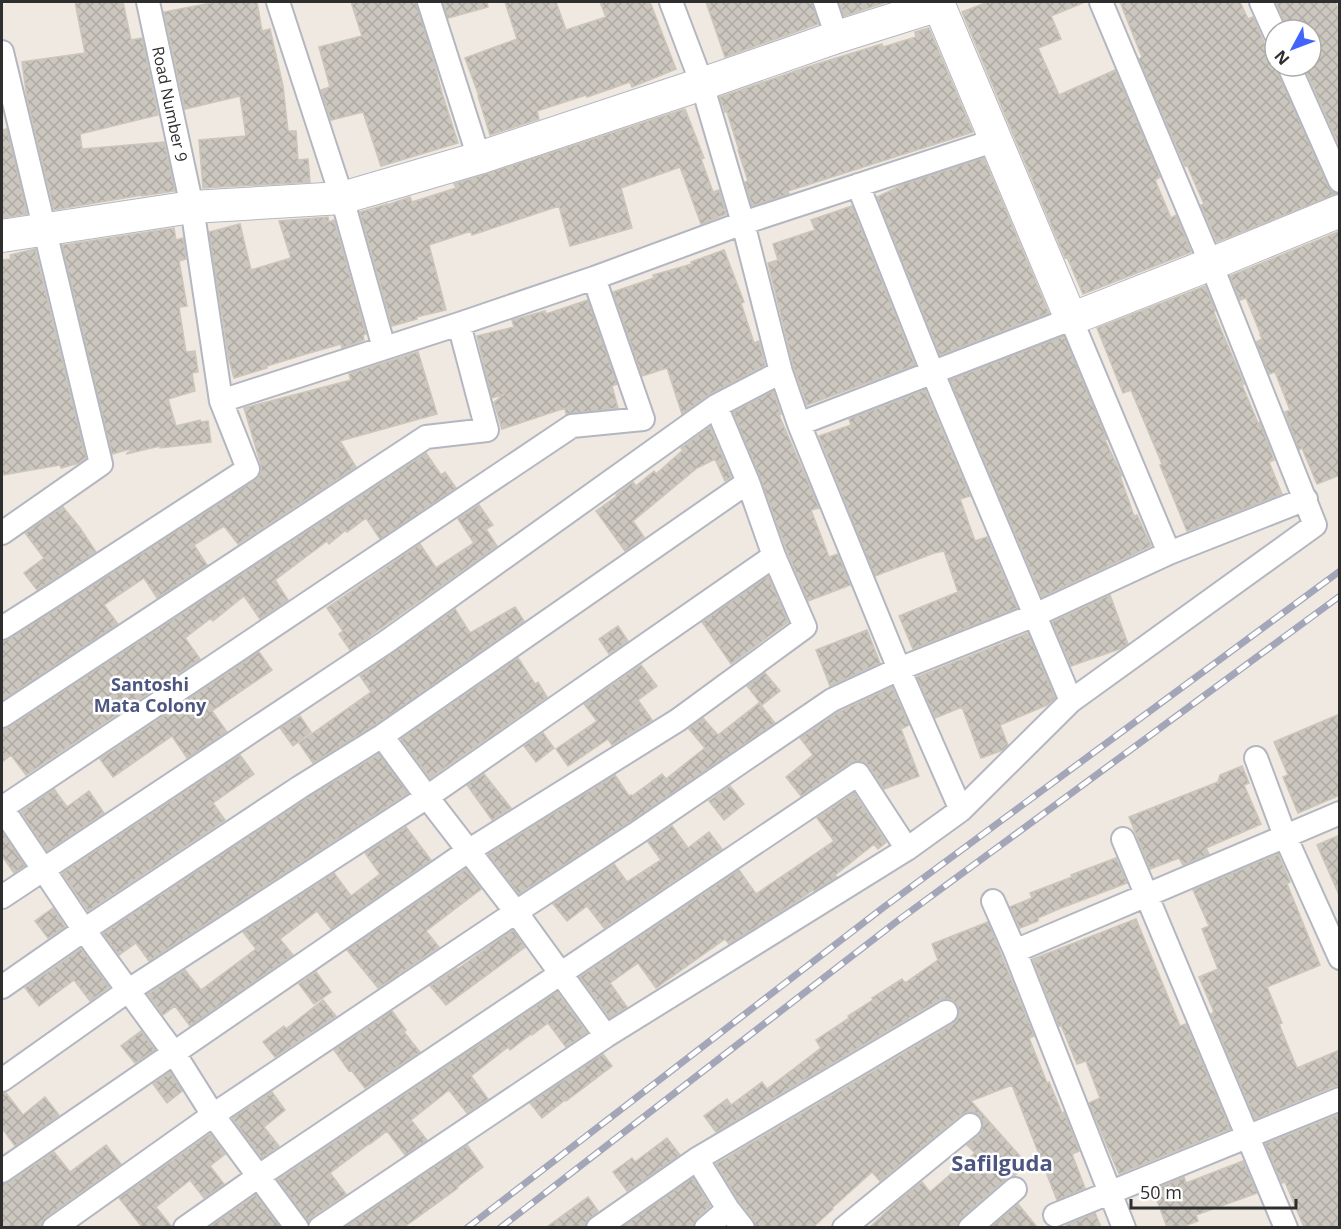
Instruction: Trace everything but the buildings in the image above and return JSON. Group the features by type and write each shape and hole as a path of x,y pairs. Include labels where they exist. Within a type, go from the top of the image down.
{"street":[{"name":"Road Number 9","path":"2,628 248,469 221,401 192,207 148,2"},
{"path":"278,2 342,198 384,348"},
{"path":"429,2 479,158"},
{"path":"671,2 702,84 743,223 781,372 799,424 899,669 961,810"},
{"path":"825,2 837,37"},
{"path":"320,1227 606,1036 907,849 961,810 1071,701 1315,525 1211,264 1101,2"},
{"path":"1261,2 1268,18"},
{"path":"2,236 192,207 342,198 479,158 837,37 945,3 996,140 1169,553"},
{"path":"2,52 101,464 2,533"},
{"path":"1294,78 1340,181"},
{"path":"221,401 459,324 594,278 743,223 996,140"},
{"path":"858,186 932,371 1071,701"},
{"path":"799,424 1211,264 1340,211"},
{"path":"297,1227 213,1115 174,1053 84,930 2,808 572,426 643,419 594,278"},
{"path":"2,716 426,437 487,430 459,324"},
{"path":"2,897 386,642 716,406 781,372"},
{"path":"2,1171 468,851 678,720 805,627 774,556 748,483 716,406"},
{"path":"2,987 290,793 382,736 748,483"},
{"path":"54,1227 213,1115 832,700 899,669 1035,615 1169,553 1305,499"},
{"path":"2,1080 129,990 427,797 774,556"},
{"path":"382,736 516,912 606,1036"},
{"path":"1256,759 1285,836 1340,958"},
{"path":"185,1227 858,774 907,849"},
{"path":"1015,951 1340,813"},
{"path":"1124,839 1246,1136 1286,1227"},
{"path":"993,901 1124,1227"},
{"path":"598,1227 697,1160 946,1012"},
{"path":"1055,1215 1340,1099"},
{"path":"844,1227 970,1125"},
{"path":"697,1160 728,1209 743,1227"},
{"path":"970,1227 1015,1189"},
{"path":"706,1227 728,1209"}],"railway":[{"path":"467,1228 884,907 1340,571"},
{"path":"500,1228 896,922 1340,596"}],"district":[{"name":"Santoshi Mata Colony","path":"150,694"},
{"name":"Safilguda","path":"1002,1162"}]}
